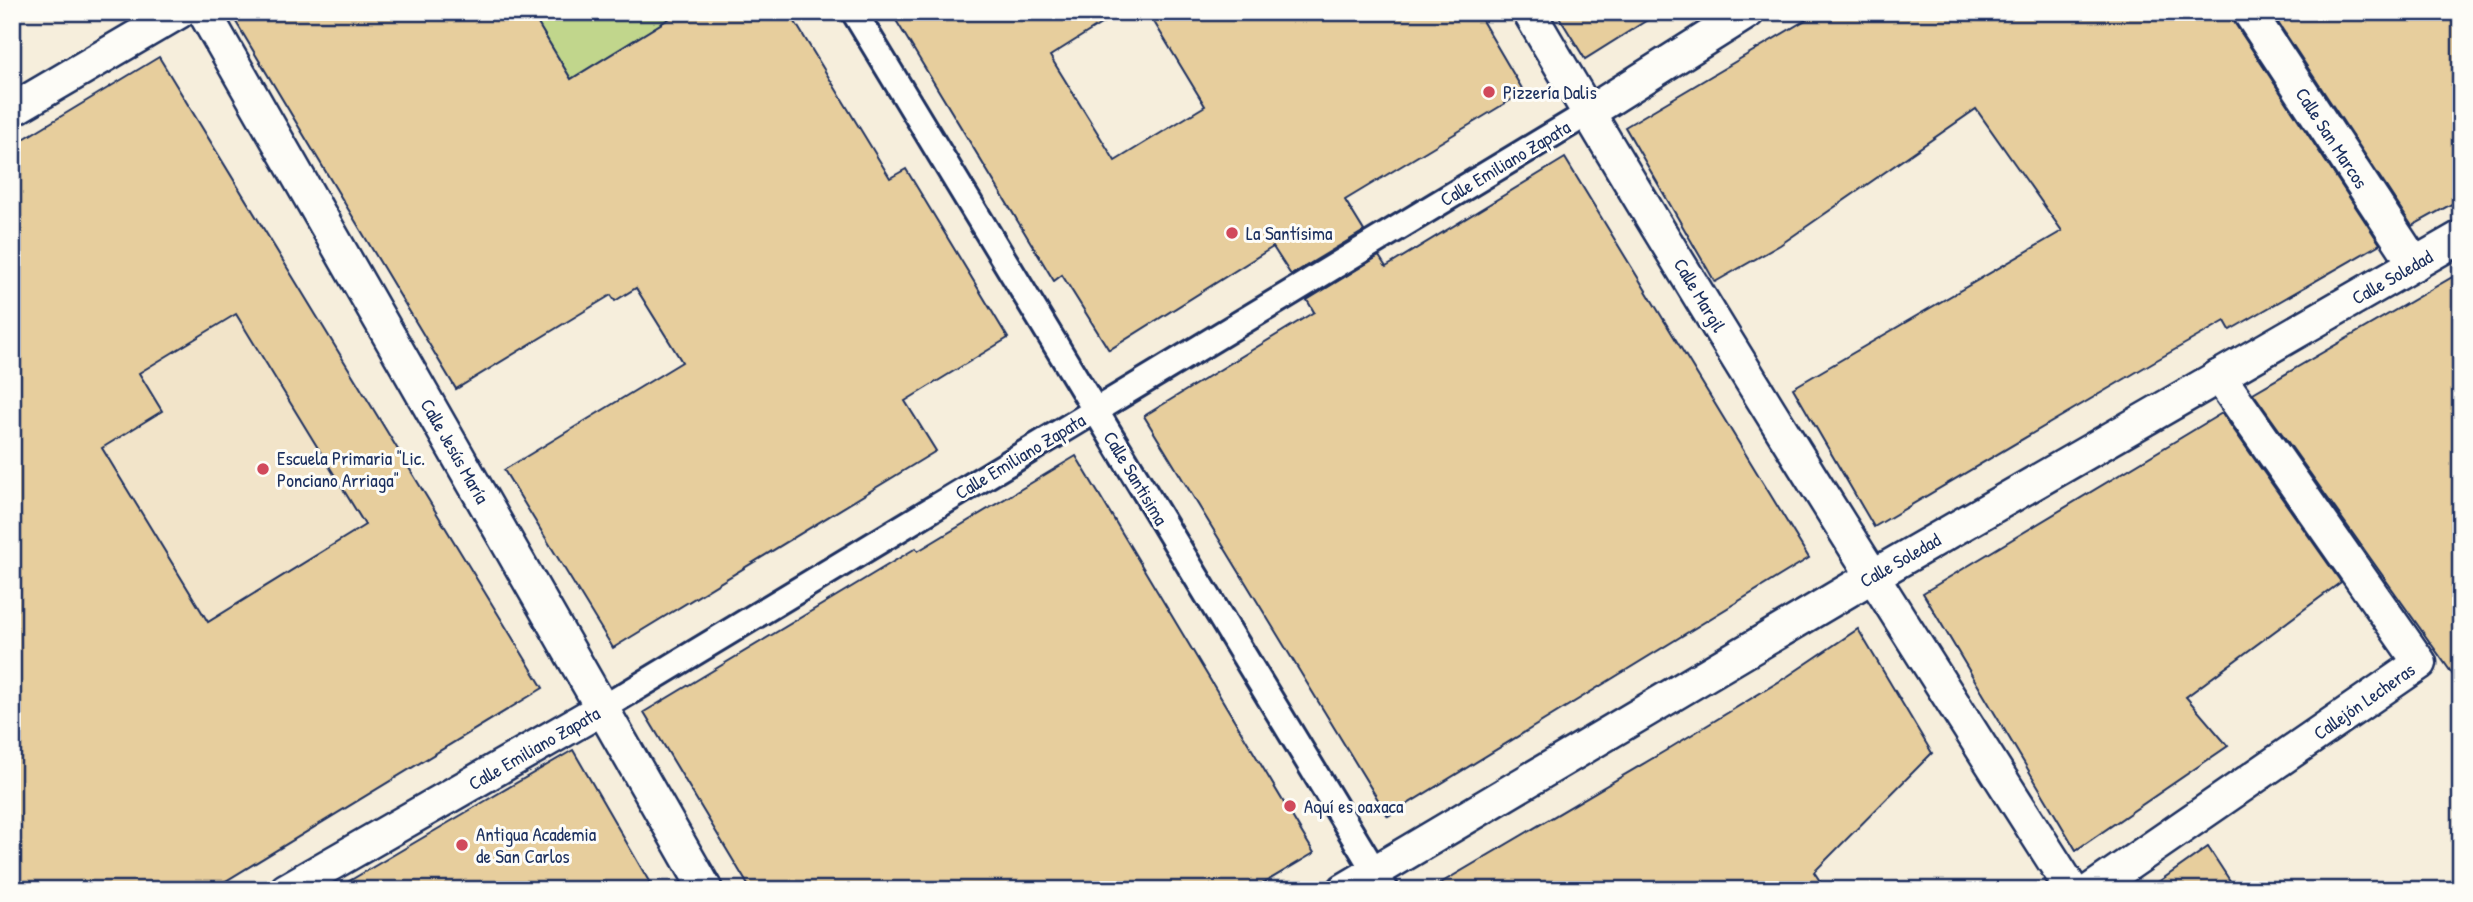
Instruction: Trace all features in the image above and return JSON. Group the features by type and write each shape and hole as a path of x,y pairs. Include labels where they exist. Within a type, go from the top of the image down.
{"street":[{"path":"12,110 179,12"},
{"name":"Calle Jesús María","path":"204,12 706,890"},
{"name":"Calle Santisima","path":"854,12 1380,881"},
{"name":"Calle Margil","path":"1530,12 1588,113 1871,577"},
{"name":"Calle Emiliano Zapata","path":"286,890 603,708 1588,113 1748,12"},
{"name":"Calle San Marcos","path":"2249,12 2415,264"},
{"name":"Calle Soledad","path":"1344,890 1380,881 1871,577 2461,237"},
{"name":"Callejón Lecheras","path":"2091,890 2420,663 2219,376"},
{"path":"1871,577 2072,890"}],"shaded area":[{"name":"Escuela Primaria \"Lic. Ponciano Arriaga\"","path":"293,279 423,490 208,621 102,448 162,411 139,373"}],"green space":[{"path":"531,12 680,12 571,79"}],"building":[{"path":"230,12 531,12 571,79 680,12 789,12 890,178 906,169 1008,338 905,401 936,451 613,648 504,470 682,362 636,288 615,301 611,295 456,389"},
{"path":"891,12 1120,12 1050,56 1115,161 1205,106 1148,12 1477,12 1524,92 1345,200 1364,231 1291,275 1273,247 1109,350 1062,275 1054,281"},
{"path":"1556,12 1660,12 1585,59"},
{"path":"1819,12 2231,12 2234,22 2380,244 2230,330 2225,321 1874,527 1793,388 2062,231 1976,109 1780,245 1715,282 1625,127"},
{"path":"2271,12 2461,12 2461,199 2412,226"},
{"path":"159,57 543,688 211,890 12,890 12,146","holes":["236,314 365,525 208,622 102,448 162,411 139,373"]},
{"path":"1565,158 1809,558 1388,816 1144,416 1314,312 1307,300 1379,256 1386,267"},
{"path":"2461,272 2461,686 2253,393"},
{"path":"2222,413 2341,582 2186,697 2228,746 2076,850 1923,593"},
{"path":"1076,456 1314,853 1252,890 751,890 644,712 916,548 918,551"},
{"path":"1858,629 1932,753 1814,872 1826,890 1429,890 1665,751 1788,676"},
{"path":"573,750 654,890 334,890 487,800"},
{"path":"2208,847 2236,890 2147,890"}],"place":[{"name":"Pizzería Dalis","path":"1489,92"},
{"name":"La Santísima","path":"1232,233"},
{"name":"Escuela Primaria \"Lic. Ponciano Arriaga\"","path":"263,469"},
{"name":"Aquí es oaxaca","path":"1290,806"},
{"name":"Antigua Academia de San Carlos","path":"462,845"}]}
